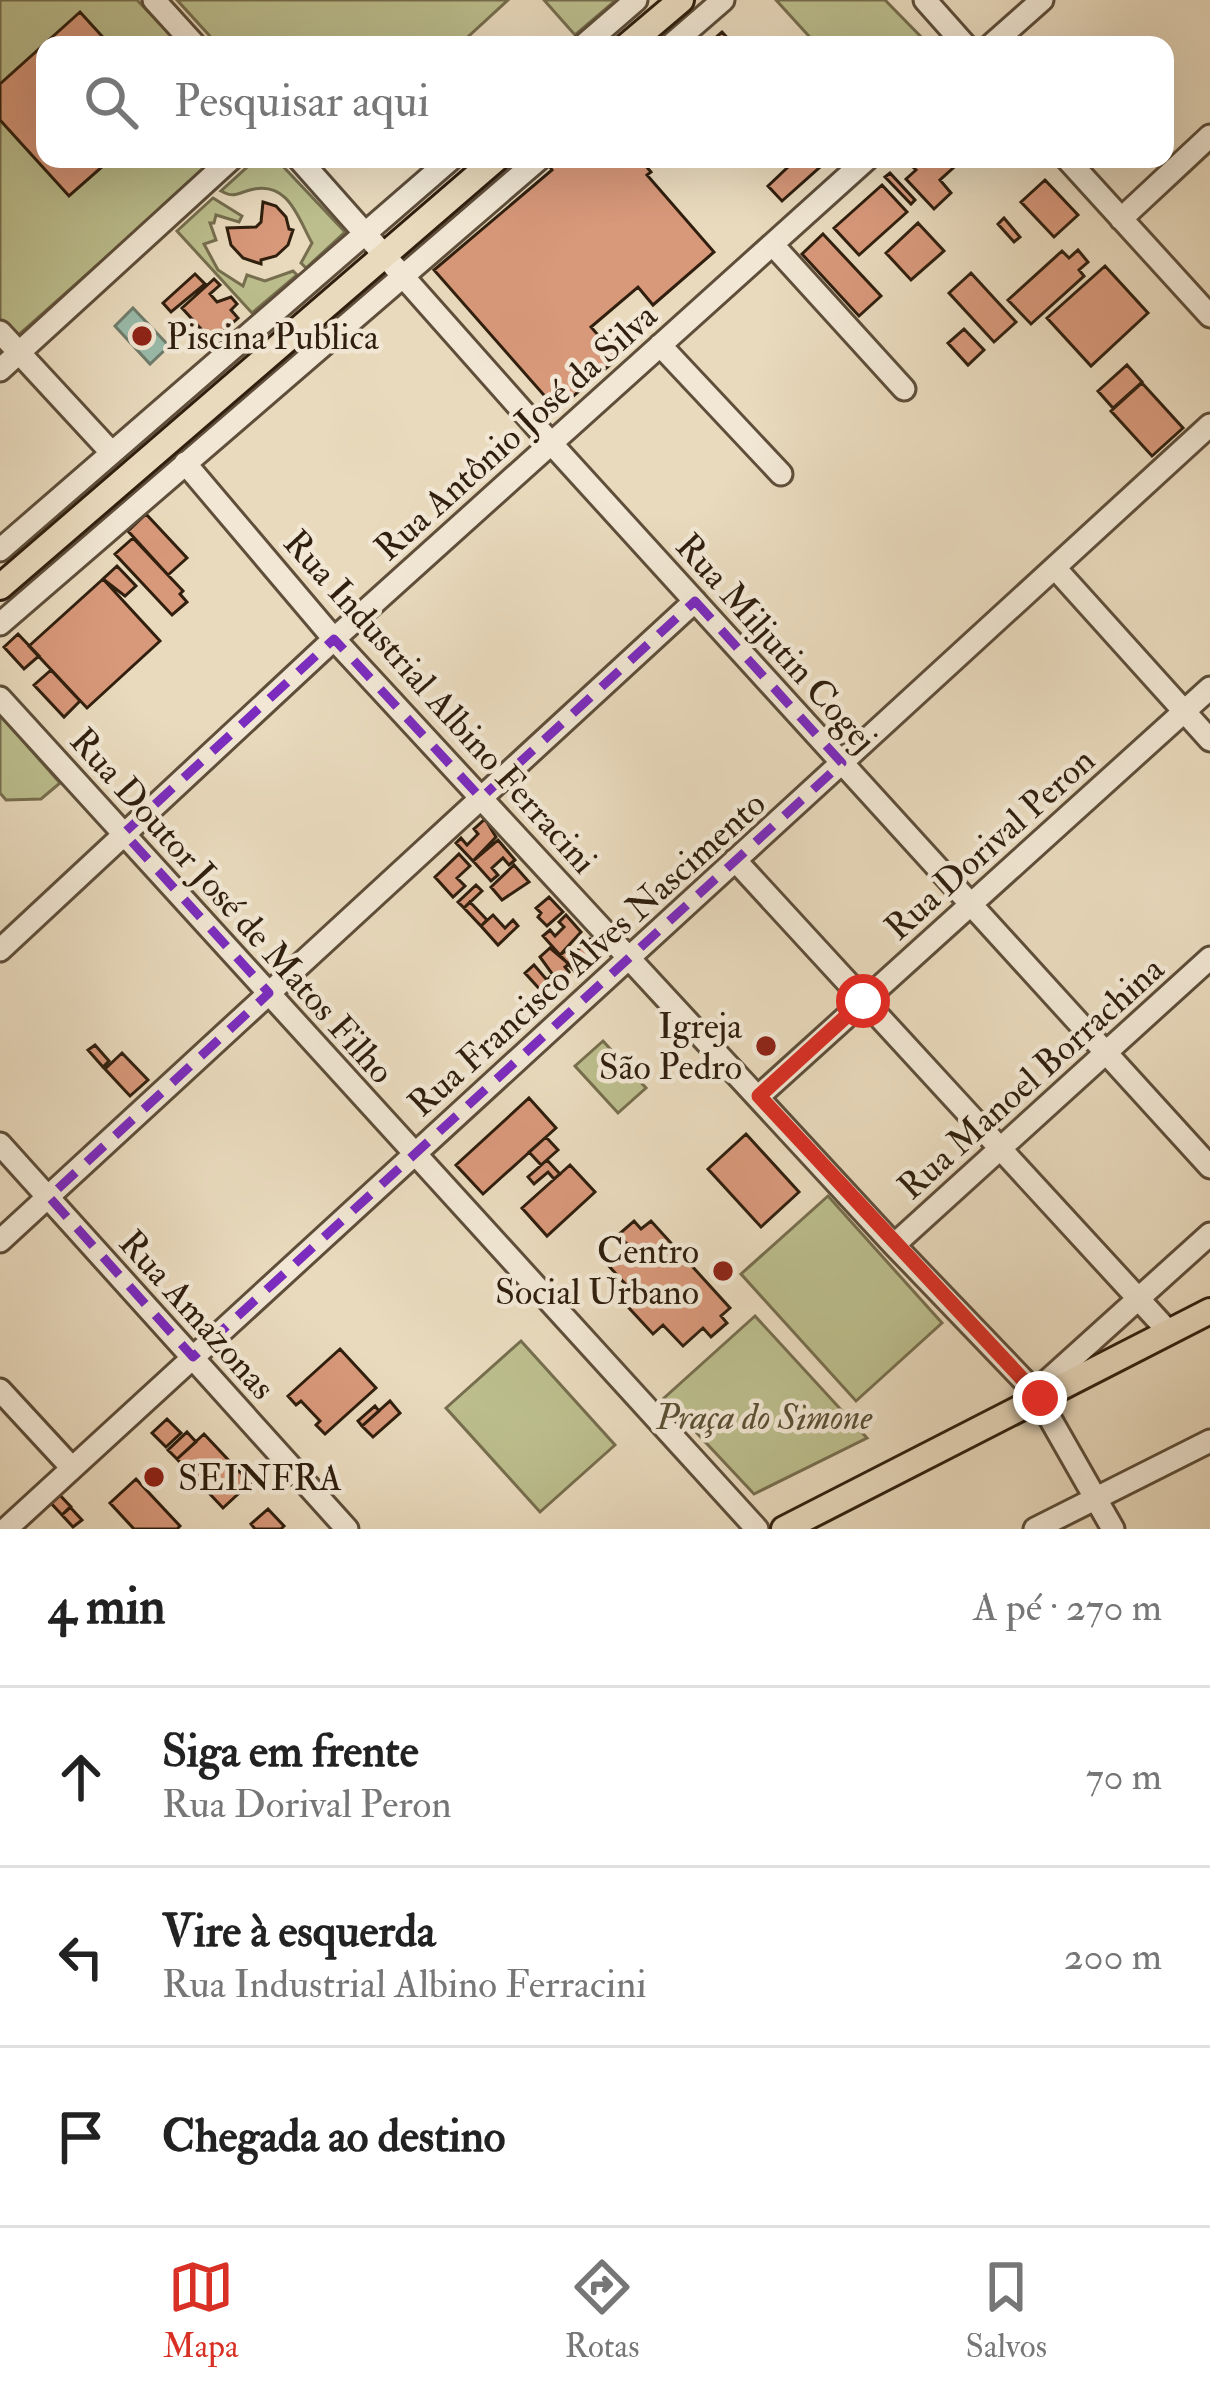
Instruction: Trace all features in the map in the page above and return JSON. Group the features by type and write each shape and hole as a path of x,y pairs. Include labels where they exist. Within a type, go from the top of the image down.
{"main road":[{"path":"639,36 681,0"},
{"path":"0,586 486,168"},
{"path":"784,1529 1210,1311"}],"street":[{"path":"154,0 187,36"},
{"path":"594,36 636,0"},
{"path":"681,36 723,0"},
{"path":"925,0 956,36"},
{"path":"1002,36 1042,0"},
{"path":"1120,219 1210,136"},
{"path":"0,370 221,168"},
{"name":"Rua Miljutin Cogej","path":"307,168 550,442 1210,1166"},
{"path":"0,550 442,168"},
{"path":"0,624 528,168"},
{"name":"Rua Antônio José da Silva","path":"0,950 334,639 856,168"},
{"path":"1074,168 1210,316"},
{"path":"773,244 904,389"},
{"path":"0,332 111,452"},
{"path":"660,345 782,474"},
{"name":"Rua Francisco Alves Nascimento","path":"5,1529 1210,425"},
{"name":"Rua Industrial Albino Ferracini","path":"185,463 334,639 1038,1395 1113,1529"},
{"path":"1054,568 1210,740"},
{"path":"0,1241 694,601"},
{"name":"Rua Dorival Peron","path":"759,1096 1210,688"},
{"name":"Rua Doutor José de Matos Filho","path":"0,698 757,1529"},
{"path":"736,860 1168,1331"},
{"name":"Rua Manoel Borrachina","path":"894,1245 1210,958"},
{"name":"Rua Amazonas","path":"0,1144 346,1529"},
{"path":"1038,1395 1210,1234"},
{"path":"0,1390 73,1468"},
{"path":"1035,1529 1210,1441"}],"highlighted area":[{"path":"695,601 842,763 193,1357 49,1197 269,993 124,833 334,639 481,798"}],"green space":[{"path":"0,0 137,0 171,36 36,36 36,168 207,168 16,337 0,320"},
{"path":"177,0 508,0 469,36 210,36"},
{"path":"544,0 616,0 575,35"},
{"path":"776,0 885,0 920,36 809,36"},
{"path":"246,168 285,168 345,232 306,268 301,263 312,243 283,196 263,188 235,195 221,191"},
{"path":"213,198 242,216 239,222 216,215 210,223 216,240 204,244 218,270 243,286 247,275 265,281 293,271 297,275 252,313 177,231"},
{"path":"0,715 60,783 41,799 6,800 0,793"},
{"path":"603,1041 646,1088 618,1113 575,1066"},
{"path":"828,1196 942,1323 856,1401 741,1274"},
{"name":"Praça do Simone","path":"755,1316 867,1438 754,1494 664,1398"},
{"path":"521,1341 615,1445 540,1512 446,1408"}],"shaded area":[{"name":"Piscina Publica","path":"133,308 169,346 150,364 115,326"}],"building":[{"path":"80,12 102,36 53,36"},
{"path":"36,52 36,160 0,120 0,84"},
{"path":"44,168 101,168 69,196"},
{"path":"648,168 651,172 647,175 714,252 653,305 638,287 591,327 618,358 557,410 434,270 552,170"},
{"path":"787,168 819,168 782,201 768,186"},
{"path":"953,168 940,180 951,193 934,209 906,179 916,170"},
{"path":"890,173 915,200 911,204 885,177"},
{"path":"1045,180 1078,215 1054,237 1021,202"},
{"path":"882,185 907,212 859,255 834,228"},
{"path":"263,202 276,206 293,230 288,245 261,264 243,258 231,245 227,228 256,227"},
{"path":"1004,218 1020,237 1014,242 998,224"},
{"path":"918,223 944,251 911,280 886,253"},
{"path":"823,234 881,296 859,316 802,254"},
{"path":"1078,250 1088,262 1079,270 1084,276 1031,324 1008,300 1062,251 1069,258"},
{"path":"1105,266 1148,313 1091,366 1047,318"},
{"path":"971,273 1016,322 994,342 949,293"},
{"path":"195,274 205,284 171,312 163,303"},
{"path":"214,279 220,285 210,294 217,302 231,297 237,304 231,310 238,318 212,341 182,308"},
{"path":"964,329 984,350 968,365 948,343"},
{"path":"1127,365 1142,382 1113,408 1098,391"},
{"path":"1142,383 1183,428 1152,456 1111,411"},
{"path":"146,514 187,558 168,575 128,531"},
{"path":"133,538 183,591 180,594 187,602 172,615 115,554"},
{"path":"117,566 136,586 125,596 103,579"},
{"path":"103,579 160,641 87,708 29,646"},
{"path":"18,634 39,656 24,669 4,647"},
{"path":"51,670 80,701 64,717 34,685"},
{"path":"485,819 496,837 473,861 456,843 461,838 467,845"},
{"path":"498,840 515,860 509,865 503,858 492,868 498,875 491,881 473,861"},
{"path":"459,854 470,866 457,878 465,886 453,897 435,877"},
{"path":"514,865 529,882 502,900 491,887"},
{"path":"476,885 482,891 464,908 458,902"},
{"path":"549,897 563,912 547,926 536,908"},
{"path":"470,902 487,920 481,926 464,908"},
{"path":"493,915 505,928 513,920 518,926 498,945 481,926"},
{"path":"566,915 581,932 560,955 543,936 550,930 555,936 564,927 559,922"},
{"path":"590,939 603,953 597,959 593,954 581,965 572,955"},
{"path":"550,948 569,964 565,967 569,972 558,982 540,957"},
{"path":"565,951 583,972 579,976 560,955"},
{"path":"534,965 547,980 552,975 558,982 544,994 525,973"},
{"path":"95,1045 109,1061 103,1067 88,1050"},
{"path":"122,1053 148,1080 130,1096 105,1069"},
{"path":"529,1098 556,1128 483,1194 456,1165"},
{"path":"746,1134 799,1192 761,1227 708,1169"},
{"path":"546,1137 558,1150 541,1165 529,1152"},
{"path":"547,1160 560,1174 554,1179 548,1172 534,1184 528,1177"},
{"path":"570,1165 595,1192 547,1236 522,1208"},
{"path":"634,1221 641,1229 651,1221 730,1308 721,1316 727,1323 711,1337 703,1328 683,1346 663,1325 653,1334 617,1295 627,1286 608,1265 629,1246 618,1235"},
{"path":"340,1349 376,1388 325,1434 316,1425 320,1421 301,1401 296,1405 288,1396"},
{"path":"390,1401 400,1413 373,1437 362,1426"},
{"path":"375,1406 379,1411 362,1426 358,1421"},
{"path":"167,1419 181,1433 166,1447 152,1433"},
{"path":"187,1432 196,1442 177,1459 168,1450"},
{"path":"204,1434 250,1483 223,1508 177,1459"},
{"path":"136,1479 180,1526 177,1529 134,1529 110,1503"},
{"path":"57,1492 71,1507 62,1515 48,1500"},
{"path":"70,1507 82,1520 73,1527 62,1515"},
{"path":"268,1509 284,1526 255,1529 251,1524"}],"place":[{"name":"Piscina Publica","path":"142,336"},
{"name":"Igreja São Pedro","path":"766,1046"},
{"name":"Centro Social Urbano","path":"723,1271"},
{"name":"SEINFRA","path":"154,1477"}],"route":[{"path":"863,1001 759,1096 1040,1398"}]}
